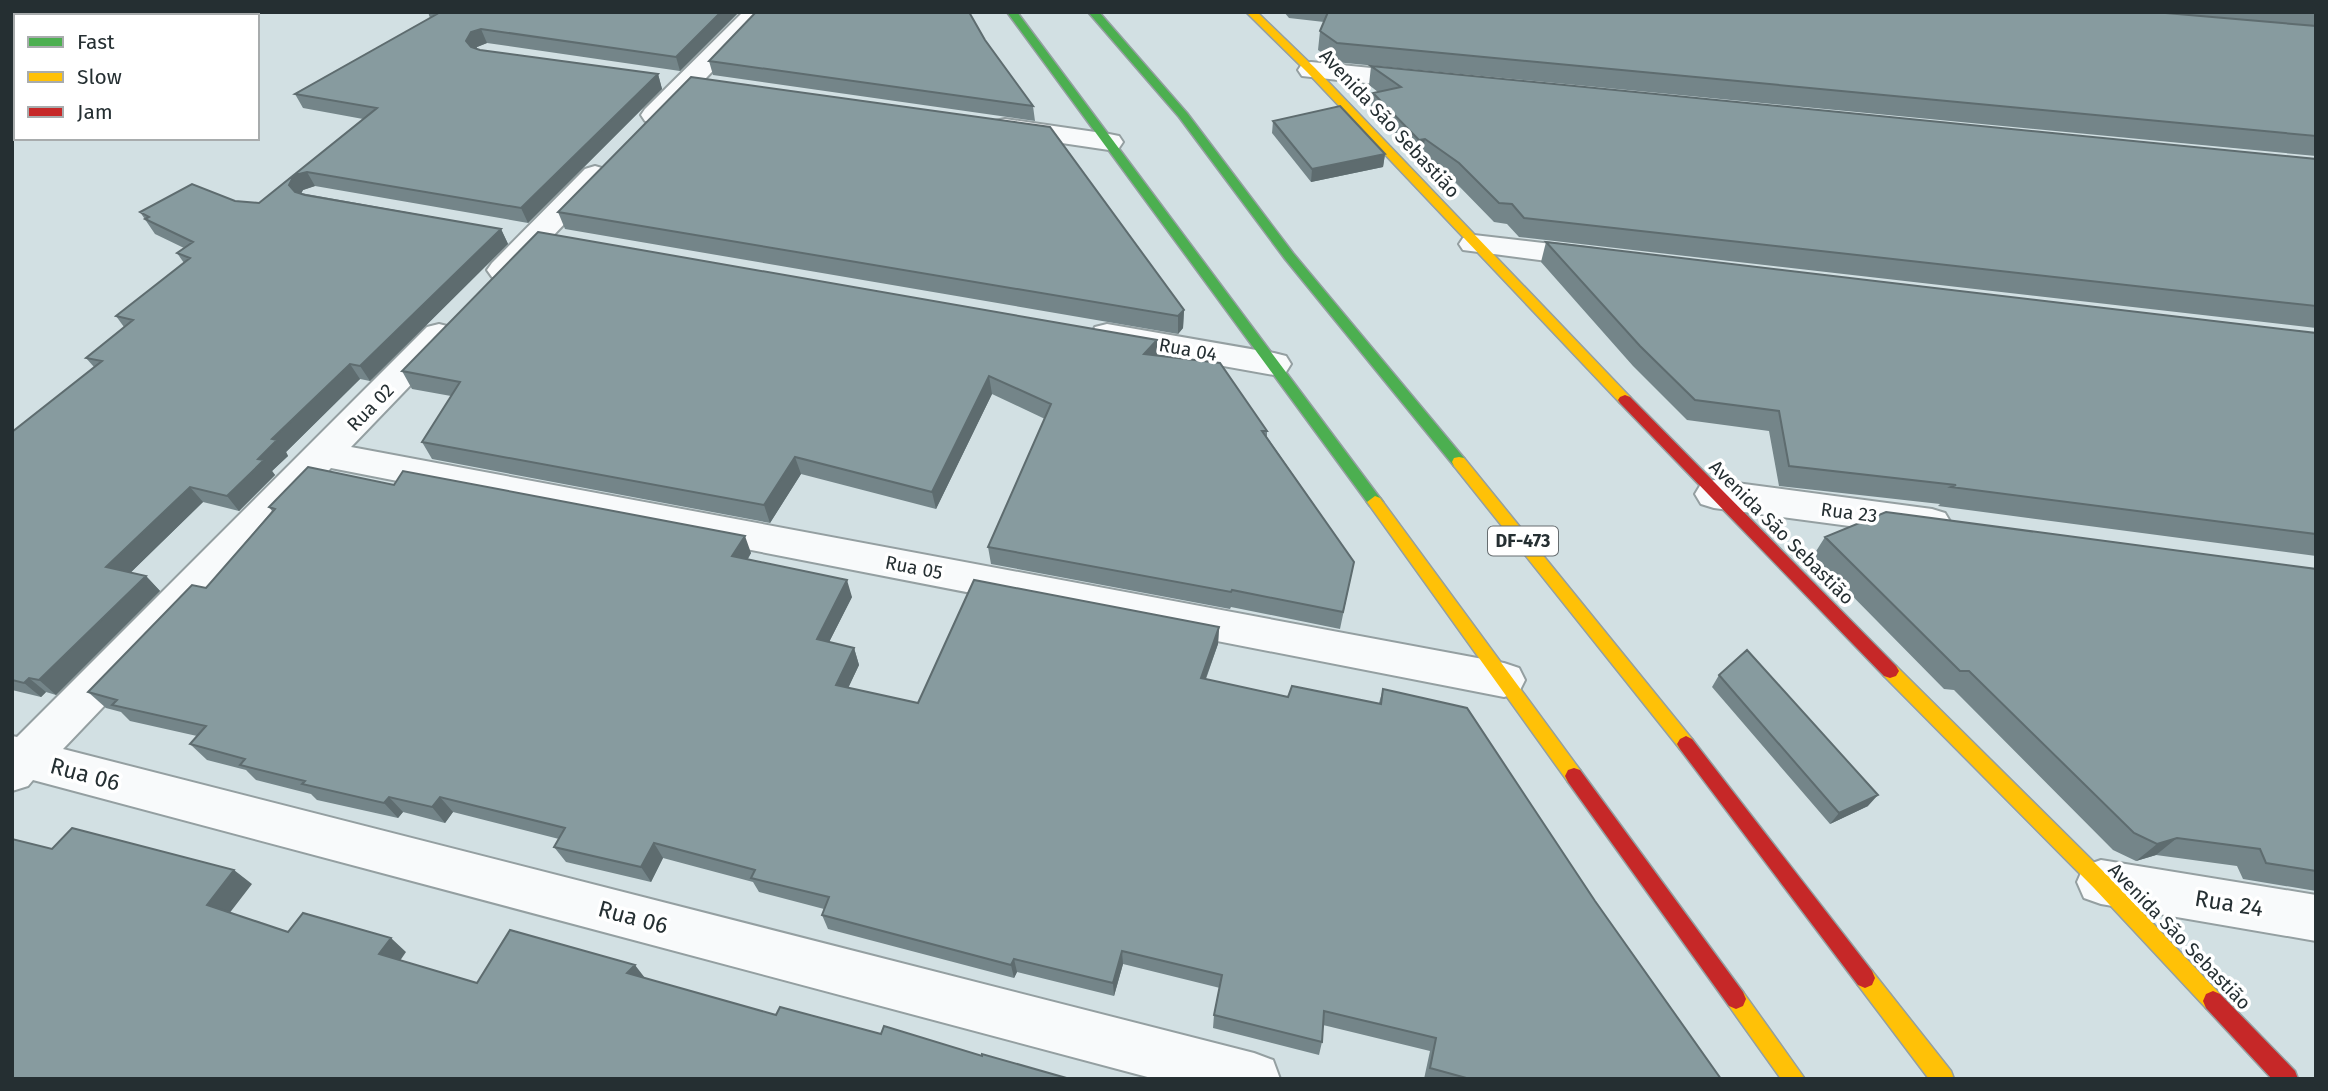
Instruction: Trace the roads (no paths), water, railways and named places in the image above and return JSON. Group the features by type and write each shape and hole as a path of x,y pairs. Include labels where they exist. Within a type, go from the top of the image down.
{"street":[{"name":"Rua 02","path":"17,762 757,12"},
{"path":"1012,12 1274,364 1794,1079"},
{"name":"DF-473","path":"1093,12 1184,115 1289,256 1512,527 1708,772 1943,1079"},
{"name":"Avenida São Sebastião","path":"1251,12 1311,70 1714,494 2101,882 2287,1079"},
{"path":"1311,70 1449,83"},
{"path":"986,125 1109,142"},
{"path":"498,229 578,243"},
{"path":"1474,244 1626,261"},
{"name":"Rua 04","path":"1083,331 1274,364"},
{"name":"Rua 05","path":"323,454 1504,680"},
{"name":"Rua 23","path":"1714,494 1960,526"},
{"name":"Rua 06","path":"17,762 1254,1079"},
{"name":"Rua 24","path":"2101,882 2316,918"}],"waterway":[{"path":"150,14 156,12"}]}
